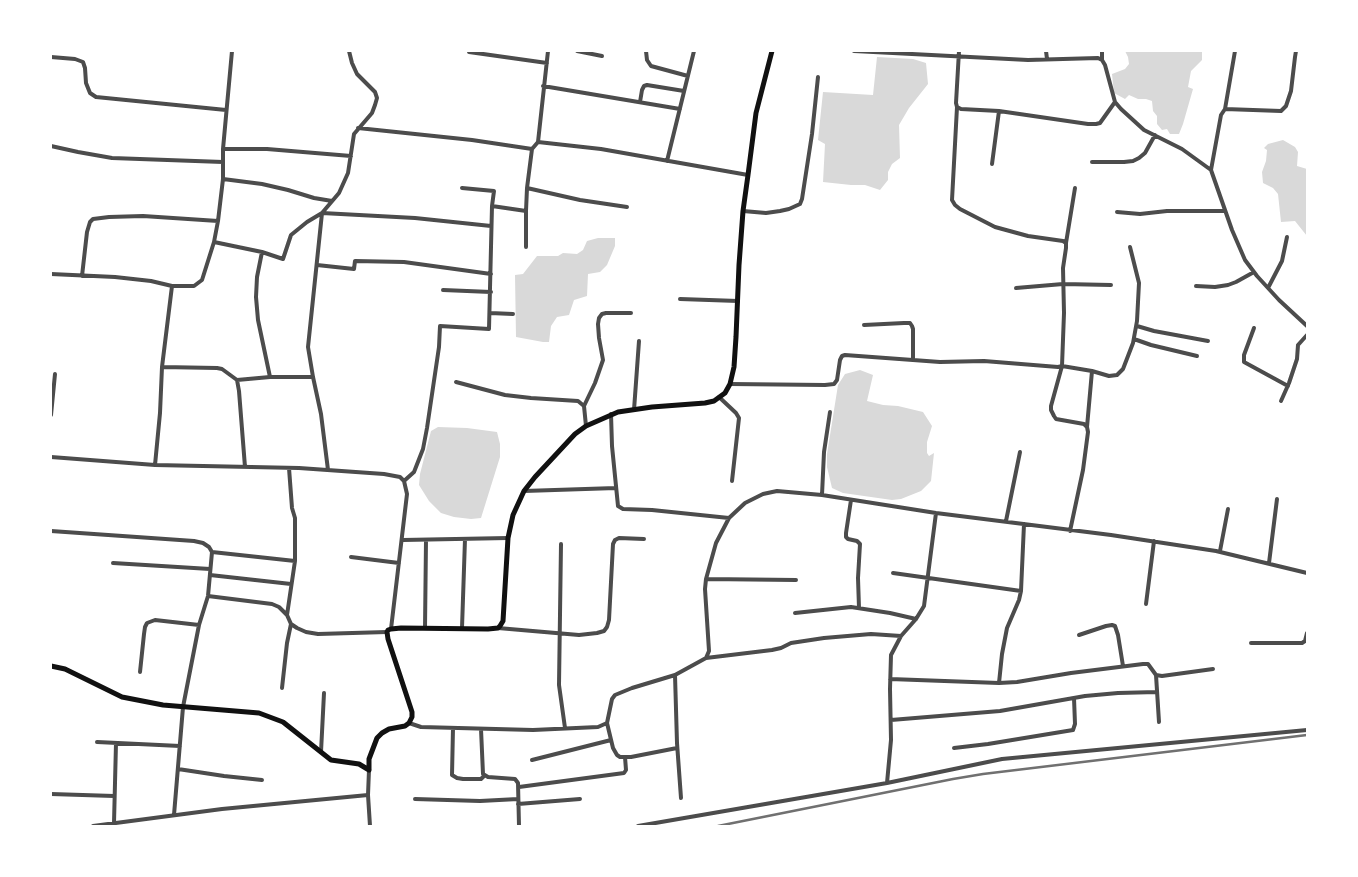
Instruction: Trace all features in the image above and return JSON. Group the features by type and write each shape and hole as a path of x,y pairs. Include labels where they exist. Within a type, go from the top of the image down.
{"main road":[{"path":"51,666 65,669 122,697 163,705 246,711 266,715 283,722 330,760 360,764 369,770 370,759 377,738 390,729 409,724 412,717 388,639 389,630 498,628 503,621 508,538 513,515 524,491 576,434 586,426 611,414 652,407 705,403 714,401 725,394 730,384 734,367 743,211 756,114 772,51"},
{"path":"360,764 370,759"}],"street":[{"path":"51,274 115,276 172,286 194,286 202,280 218,222 232,51"},
{"path":"214,242 262,252 283,259 291,235 322,213 339,193 348,173 354,134 372,113 377,98 375,92 357,74 349,51"},
{"path":"526,247 527,188 532,149 538,142 548,51"},
{"path":"577,51 602,56"},
{"path":"646,51 647,60 651,66 688,76"},
{"path":"667,161 694,51"},
{"path":"854,51 959,54 1028,60 1098,58 1102,60"},
{"path":"1046,51 1047,59"},
{"path":"1102,51 1102,60 1115,102 1121,109 1144,130 1182,149 1211,170"},
{"path":"1235,51 1225,109 1221,116 1211,170 1245,260 1268,288 1307,326"},
{"path":"1225,109 1281,111 1286,106 1291,91 1296,51"},
{"path":"469,52 547,63"},
{"path":"959,54 952,200 960,209 996,227 1028,236 1066,243"},
{"path":"51,57 76,59 83,62 86,84 90,93 96,97 226,110"},
{"path":"743,211 766,213 789,209 800,204 812,134 818,77"},
{"path":"640,102 642,90 647,85 684,91"},
{"path":"544,86 680,109"},
{"path":"957,107 1096,124 1100,122 1115,102"},
{"path":"992,164 999,111"},
{"path":"358,128 472,140 532,149"},
{"path":"1092,162 1133,161 1145,153 1155,135"},
{"path":"538,142 601,149 748,175"},
{"path":"51,146 112,158 222,162"},
{"path":"223,149 275,149 351,156"},
{"path":"223,179 262,184 332,201"},
{"path":"404,481 414,472 423,448 439,347 440,326 489,329 491,226 494,191 462,188"},
{"path":"527,188 580,200 627,207"},
{"path":"1075,188 1063,268 1062,366 1051,410 1056,418 1084,424 1087,427"},
{"path":"492,206 526,211"},
{"path":"1117,212 1140,214 1167,211 1225,211"},
{"path":"322,213 415,218 491,226"},
{"path":"322,213 308,347 321,414 328,470"},
{"path":"82,276 87,232 93,219 109,216 143,216 218,222"},
{"path":"1268,288 1282,261 1287,237"},
{"path":"730,384 834,384 837,380 840,360 845,355 940,362 1062,366 1109,376 1117,375 1123,368 1137,326 1139,283 1130,247"},
{"path":"262,252 257,277 256,297 258,320 270,377"},
{"path":"317,265 354,269 355,261 404,262 490,274"},
{"path":"1196,286 1215,287 1228,285 1254,272"},
{"path":"1016,288 1063,284 1111,285"},
{"path":"155,465 162,367 172,286"},
{"path":"443,290 491,292"},
{"path":"680,299 738,301"},
{"path":"490,313 513,314"},
{"path":"586,426 584,406 603,360 599,338 599,318 602,314 606,313 631,313"},
{"path":"864,325 910,323 913,330 913,360"},
{"path":"1137,326 1154,331 1208,340"},
{"path":"1254,328 1244,355 1244,362 1288,386"},
{"path":"1281,400 1297,359 1298,345 1307,335"},
{"path":"1134,339 1197,356"},
{"path":"634,410 639,341"},
{"path":"162,367 217,368 222,369 237,380 270,377 313,378"},
{"path":"1070,531 1083,470 1088,432 1092,371"},
{"path":"51,415 55,374"},
{"path":"237,380 245,467"},
{"path":"456,382 505,395 578,401 584,406"},
{"path":"719,397 739,418 732,481"},
{"path":"822,495 824,452 830,412"},
{"path":"611,414 618,506 623,509 729,518"},
{"path":"1006,521 1020,452"},
{"path":"51,457 155,465 299,468 395,475 404,481 408,494 389,630 318,634 306,632 291,624 287,615 280,607 272,604 208,596"},
{"path":"287,615 295,561 295,518 292,508 288,468"},
{"path":"524,491 616,488"},
{"path":"706,658 709,651 705,589 716,542 729,518 745,503 763,494 777,491 822,495 936,513 1154,541 1220,552 1307,573"},
{"path":"1269,563 1277,499"},
{"path":"851,500 846,537 857,540 860,544 859,608"},
{"path":"1220,552 1228,509"},
{"path":"887,783 891,740 891,654 901,636 916,619 924,606 936,513"},
{"path":"999,683 1007,628 1021,591 1024,524"},
{"path":"51,531 194,541 203,543 212,552 208,596 199,626 183,707 174,815"},
{"path":"403,540 508,538"},
{"path":"498,628 579,635 604,631 609,620 613,544 615,540 620,538 644,539"},
{"path":"462,628 465,539"},
{"path":"424,628 426,540"},
{"path":"1146,604 1154,541"},
{"path":"562,544 559,685 565,728"},
{"path":"212,552 295,561"},
{"path":"351,557 399,563"},
{"path":"113,563 210,569"},
{"path":"893,573 1021,591"},
{"path":"210,575 291,584"},
{"path":"706,579 796,580"},
{"path":"795,613 851,607 916,619"},
{"path":"140,672 144,627 147,623 155,620 199,626"},
{"path":"282,688 291,624"},
{"path":"1078,634 1106,626 1115,626 1123,666"},
{"path":"1251,643 1302,643 1306,641 1307,633"},
{"path":"677,748 625,757 617,755 607,723 612,699 615,695 674,675 706,658 772,650 791,643 824,638 871,634 901,636"},
{"path":"890,679 999,683 1148,664 1156,675 1159,722"},
{"path":"1156,675 1162,676 1213,669"},
{"path":"674,675 681,798"},
{"path":"890,720 1000,711 1074,698 1118,693 1157,692"},
{"path":"321,752 324,693"},
{"path":"954,748 1073,730 1075,724 1074,698"},
{"path":"409,724 422,727 533,730 598,726 607,723"},
{"path":"453,728 452,775 463,779 481,779 484,776 515,778 518,783 519,826"},
{"path":"481,729 482,772 484,776"},
{"path":"638,826 887,783 1002,759 1307,730"},
{"path":"532,760 611,740"},
{"path":"97,742 180,746"},
{"path":"114,823 116,742"},
{"path":"518,787 624,773 626,770 625,757"},
{"path":"178,769 262,780"},
{"path":"369,770 370,826"},
{"path":"51,794 114,796"},
{"path":"93,826 222,809 368,795"},
{"path":"415,800 518,802 580,800"}],"shaded area":[{"path":"1125,51 1202,51 1202,60 1191,71 1188,87 1193,89 1179,134 1170,134 1167,129 1162,130 1157,124 1157,116 1153,111 1152,101 1138,99 1129,95 1125,99 1114,93 1112,74 1125,69 1129,64"},
{"path":"877,57 913,59 926,63 928,84 909,108 899,125 900,158 892,164 888,172 888,180 880,190 865,185 823,182 825,144 818,140 823,92 873,95"},
{"path":"1283,140 1295,147 1298,152 1297,166 1307,169 1307,236 1295,221 1281,222 1278,194 1273,188 1263,183 1262,172 1267,150 1264,148 1268,144"},
{"path":"598,238 615,238 615,246 607,265 600,272 588,274 587,296 574,300 569,315 557,317 551,326 549,342 516,337 515,275 523,274 537,256 558,256 563,253 577,254 583,250 587,241"},
{"path":"860,370 873,375 867,401 923,412 932,426 927,442 927,453 929,456 934,453 931,481 921,491 901,499 892,500 843,493 832,488 827,467 827,454 838,385 845,374"},
{"path":"438,427 497,432 500,444 500,457 481,518 454,517 441,513 429,501 419,485 431,431"}],"railway":[{"path":"718,826 983,774 1307,735"}]}
